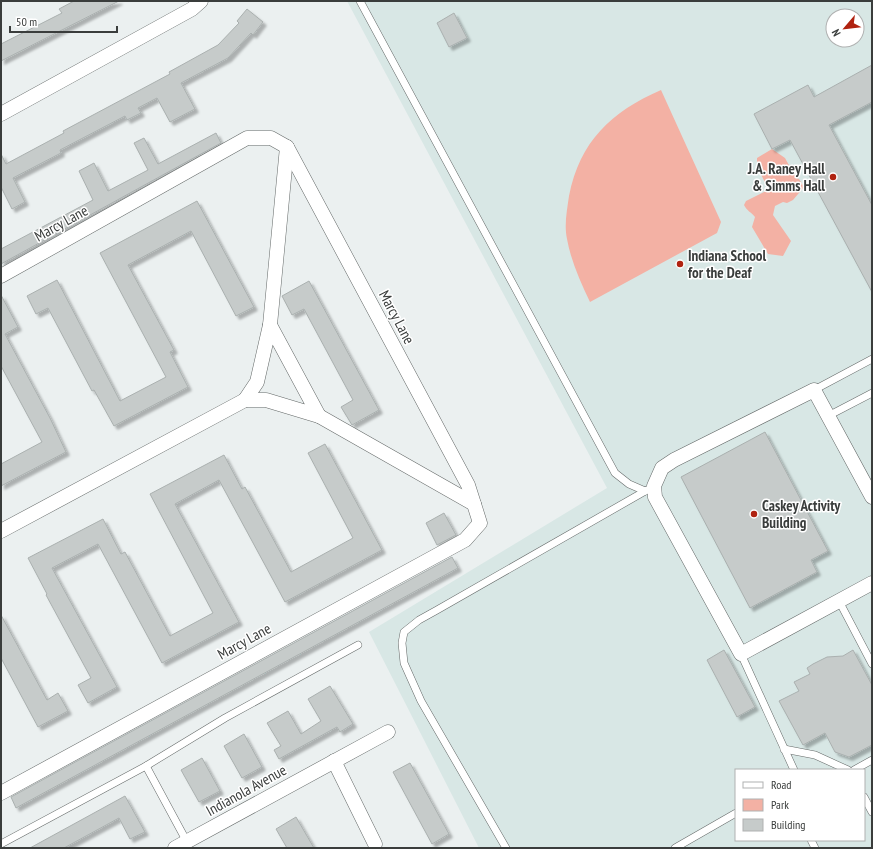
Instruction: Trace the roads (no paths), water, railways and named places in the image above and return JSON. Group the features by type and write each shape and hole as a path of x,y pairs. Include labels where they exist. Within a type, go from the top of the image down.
{"street":[{"path":"1,114 192,9 201,1"},
{"name":"Marcy Lane","path":"1,276 247,138 272,138 287,147 468,485 480,523 465,540 1,793"},
{"path":"1,531 245,400 257,382 270,325 287,147"},
{"path":"270,325 319,416"},
{"path":"872,498 814,390 674,460 662,468 649,489 655,497 740,654 872,583"},
{"path":"245,400 266,400 319,416 474,504"},
{"name":"Indianola Avenue","path":"181,845 388,732"},
{"path":"334,761 375,844"}],"lane":[{"path":"360,1 615,473 629,484 649,489"},
{"path":"814,390 872,359"},
{"path":"828,416 872,393"},
{"path":"506,848 420,701 404,663 402,643 404,632 419,620 436,610 649,489"},
{"path":"838,601 872,664"},
{"path":"1,844 146,766 225,718 358,645"},
{"path":"740,654 794,769"},
{"path":"784,749 815,755 846,769"},
{"path":"856,769 872,760"},
{"path":"146,766 181,845"},
{"path":"865,799 872,812"},
{"path":"675,848 735,814"}],"place":[{"name":"J.A. Raney Hall & Simms Hall","path":"833,177"},
{"name":"Indiana School for the Deaf","path":"680,264"},
{"name":"Caskey Activity Building","path":"754,514"}]}
